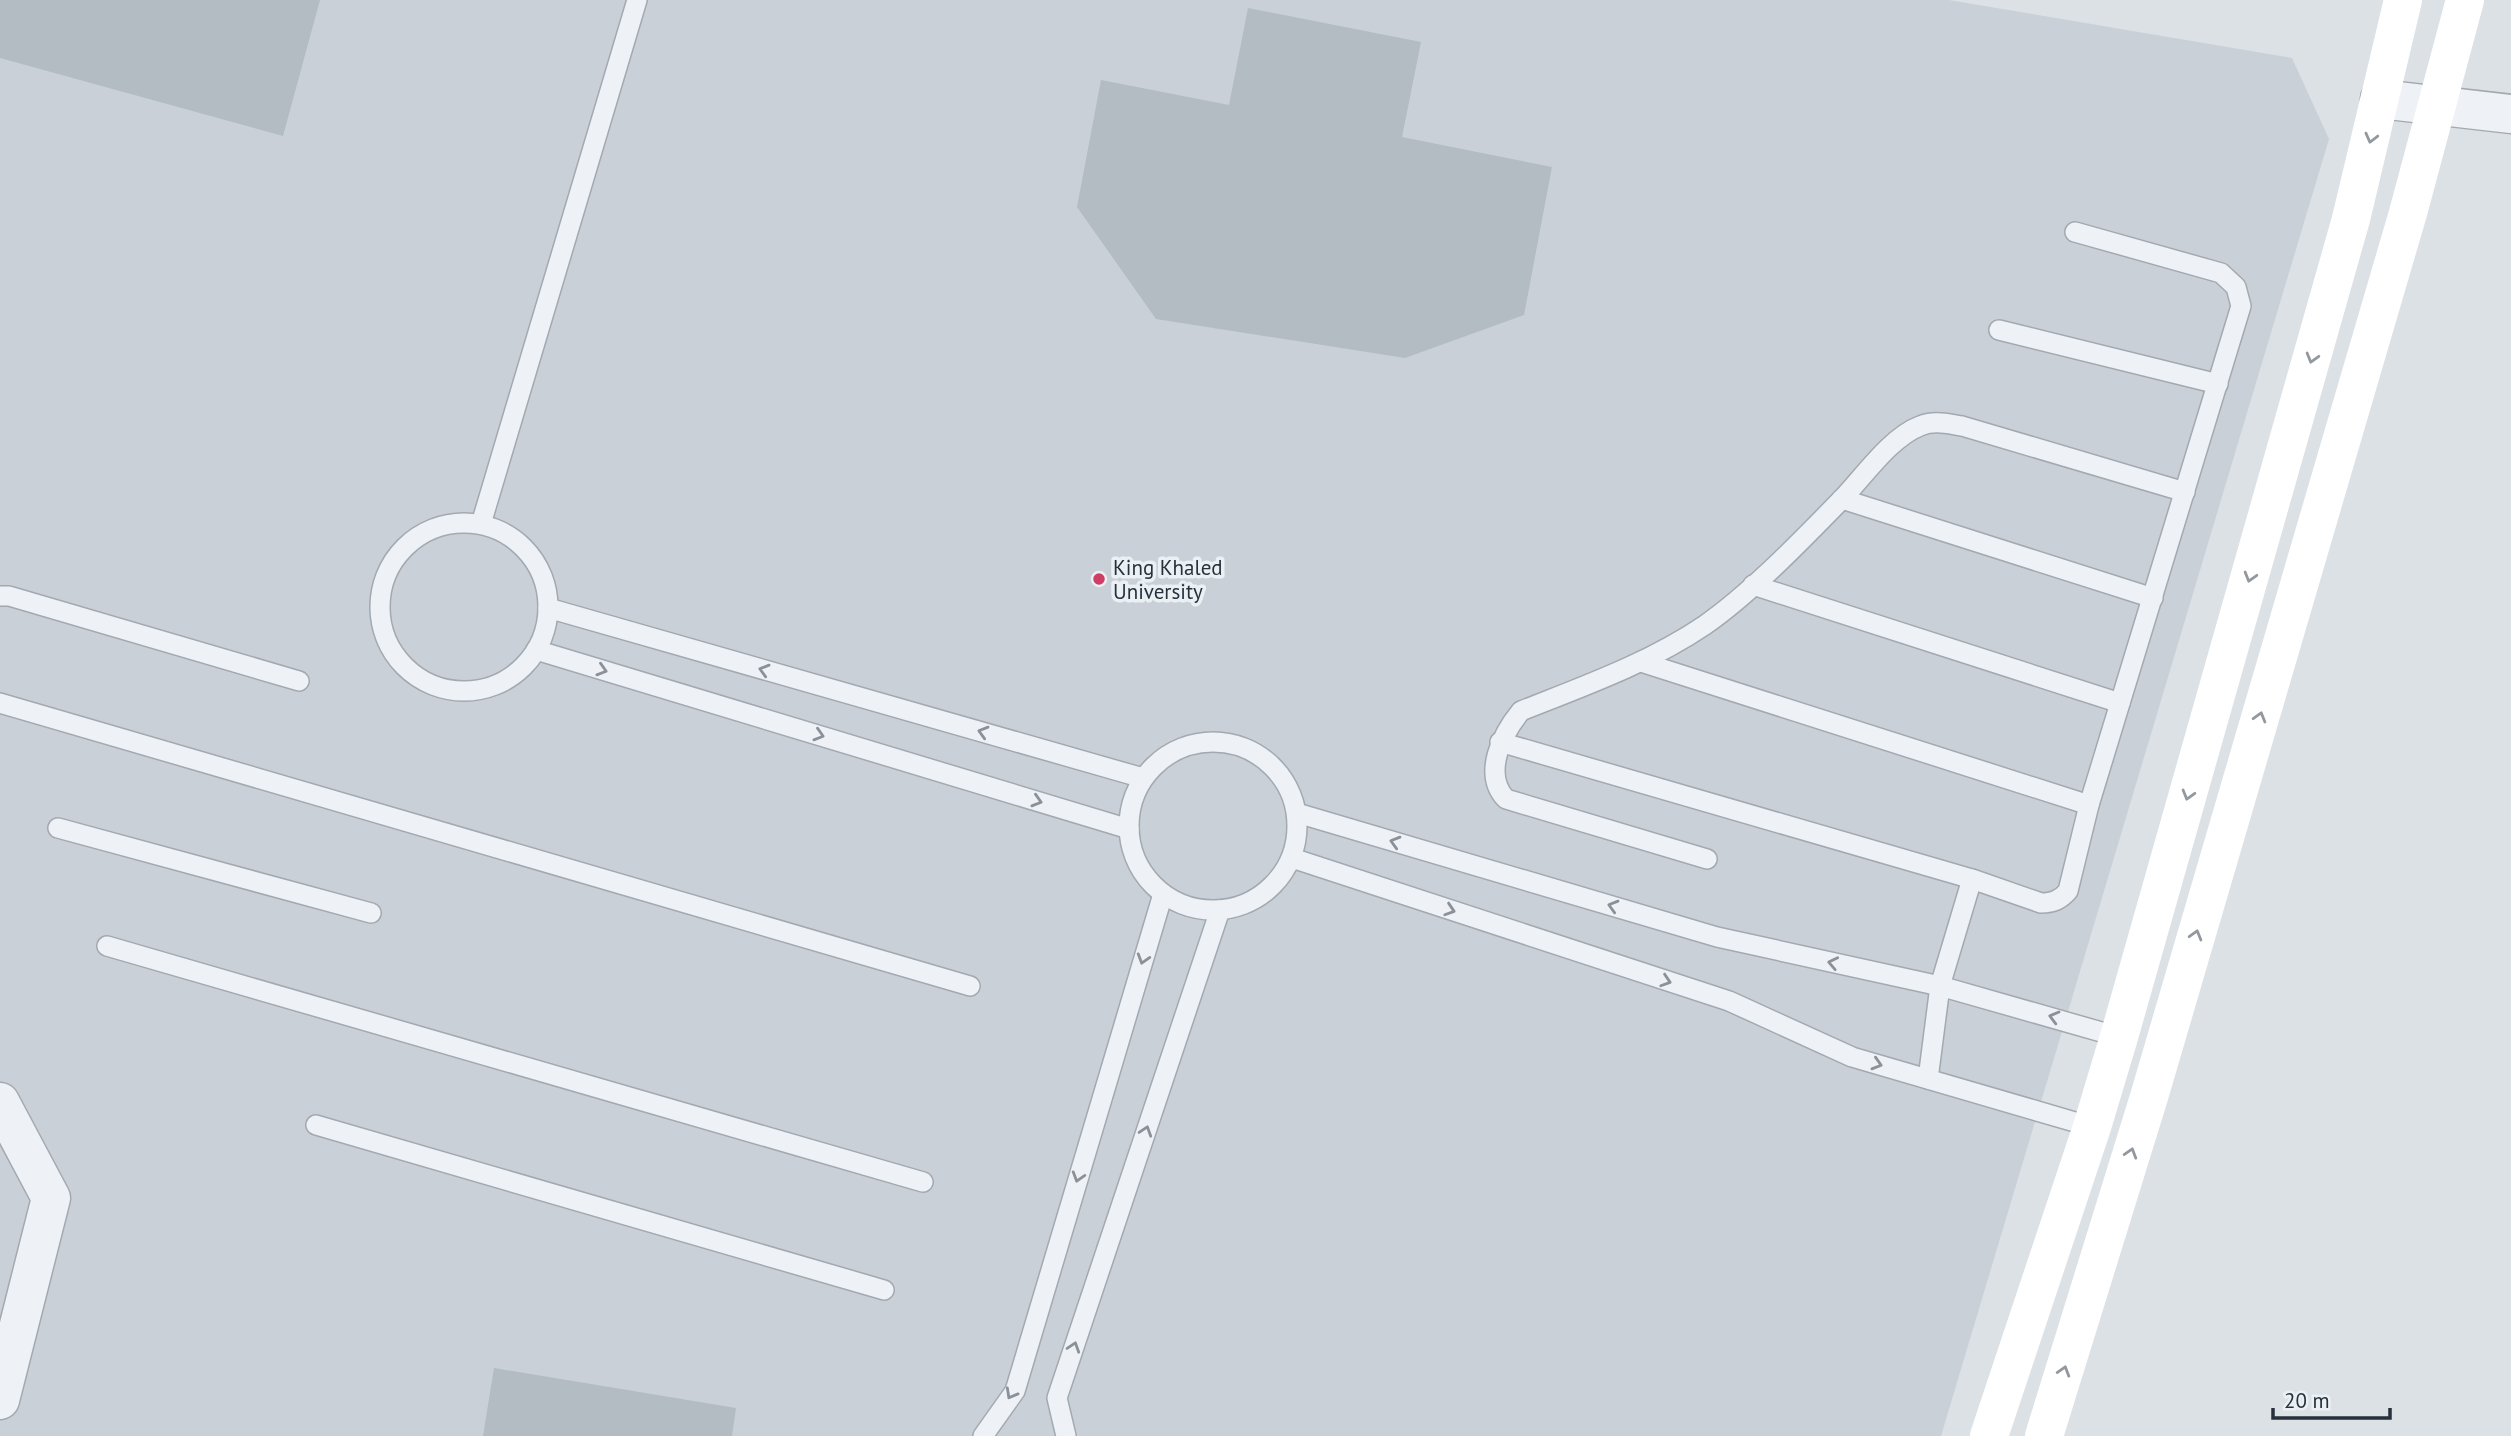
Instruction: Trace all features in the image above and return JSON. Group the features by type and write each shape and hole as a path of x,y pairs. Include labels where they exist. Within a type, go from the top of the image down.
{"main road":[{"path":"1989,1436 2119,1037 2347,233 2403,0"},
{"path":"2044,1436 2153,1083 2404,227 2464,4 2422,0"}],"street":[{"path":"2380,99 2511,114"},
{"path":"0,1102 51,1198 0,1399"}],"lane":[{"path":"481,524 637,0"},
{"path":"1500,742 1972,879 2041,903 2051,903 2062,898 2068,891 2089,805 2241,306 2236,287 2221,273 2075,232"},
{"path":"1999,330 2218,384"},
{"path":"1707,859 1506,799 1497,790 1494,781 1500,742 1511,724 1521,711 1641,662 1706,625 1753,585 1842,499 1900,437 1921,425 1939,422 1962,426 2185,492"},
{"path":"1842,499 2153,598"},
{"path":"458,523 481,524 507,535 530,554 544,579 548,608 545,630 536,650 522,669 502,682 478,690 455,690 431,684 412,673 397,657 386,638 380,617 380,594 386,572 398,553 415,537 436,527 458,523"},
{"path":"1753,585 2120,703"},
{"path":"0,596 9,596 299,681"},
{"path":"548,608 1143,778"},
{"path":"536,650 1129,829"},
{"path":"1641,662 2089,805"},
{"path":"0,703 970,986"},
{"path":"1217,741 1245,747 1270,763 1287,786 1297,813 1297,836 1292,858 1280,878 1264,894 1242,905 1220,910 1200,909 1180,903 1163,894 1145,876 1133,854 1129,829 1132,802 1143,778 1163,758 1188,744 1217,741"},
{"path":"1297,813 1717,937 1940,986 2119,1037"},
{"path":"58,828 371,913"},
{"path":"1292,858 1729,1001 1852,1057 2092,1126"},
{"path":"1928,1079 1940,986 1972,879"},
{"path":"983,1436 1014,1391 1163,894"},
{"path":"1066,1436 1057,1398 1220,910"},
{"path":"107,946 923,1182"},
{"path":"316,1125 884,1290"}],"shaded area":[{"name":"King Khaled University","path":"0,0 1949,0 2292,58 2329,139 1941,1436 0,1436"}],"building":[{"path":"0,0 320,0 283,136 0,58"},
{"path":"1248,8 1421,42 1402,137 1552,167 1524,315 1405,358 1156,319 1077,207 1101,80 1229,105"},
{"path":"494,1368 736,1408 732,1436 483,1436"}],"place":[{"name":"King Khaled University","path":"1099,579"}]}
